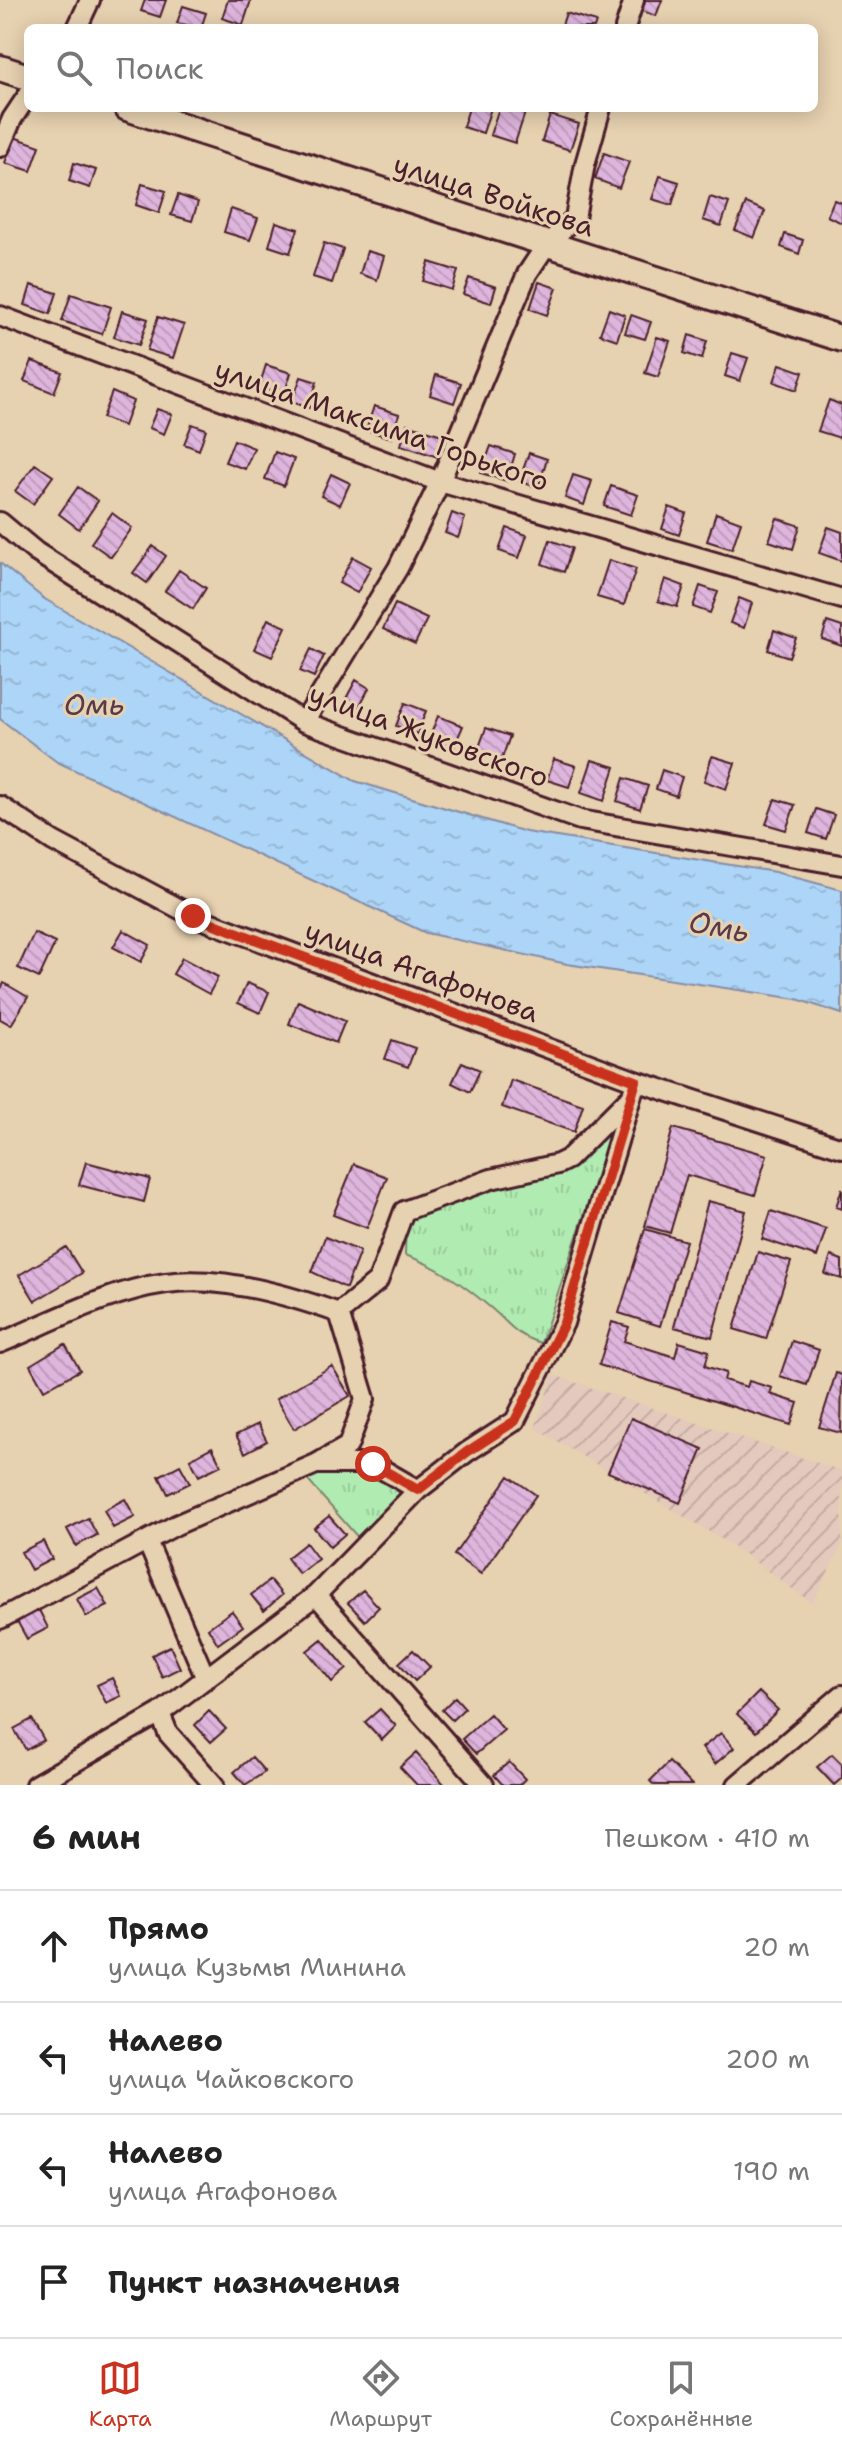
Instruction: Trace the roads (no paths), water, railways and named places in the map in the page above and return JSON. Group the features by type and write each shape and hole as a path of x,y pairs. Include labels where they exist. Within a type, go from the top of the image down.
{"main road":[{"path":"0,68 24,76"},
{"name":"улица Войкова","path":"139,112 842,339"}],"street":[{"path":"79,24 90,0"},
{"path":"626,24 634,0"},
{"path":"0,147 24,101"},
{"path":"304,722 398,568 440,482 527,274 547,244 575,218 585,164 600,112"},
{"name":"улица Максима Горького","path":"0,316 440,482 842,599"},
{"name":"улица Жуковского","path":"0,522 36,552 304,722 580,820 842,865"},
{"name":"улица Агафонова","path":"0,806 53,841 193,916 635,1086 842,1148"},
{"path":"339,1313 378,1281 404,1211 491,1179 568,1159 621,1108 635,1086"},
{"path":"35,1785 160,1713 206,1679 316,1595 418,1490 467,1452 515,1421 564,1323 635,1086"},
{"path":"0,1343 115,1296 168,1282 226,1285 304,1301 339,1313"},
{"path":"339,1313 365,1399 361,1446 373,1464 418,1490"},
{"path":"0,1619 147,1541 316,1464 348,1446 365,1399"},
{"path":"316,1464 373,1464"},
{"path":"147,1541 206,1679"},
{"path":"316,1595 484,1785"},
{"path":"737,1785 842,1695"},
{"path":"160,1713 168,1733 214,1785"}],"water":[{"name":"Омь","path":"0,563 43,598 355,781 526,832 775,872 842,890 842,1014 797,999 567,964 426,933 57,762 0,719"}]}
